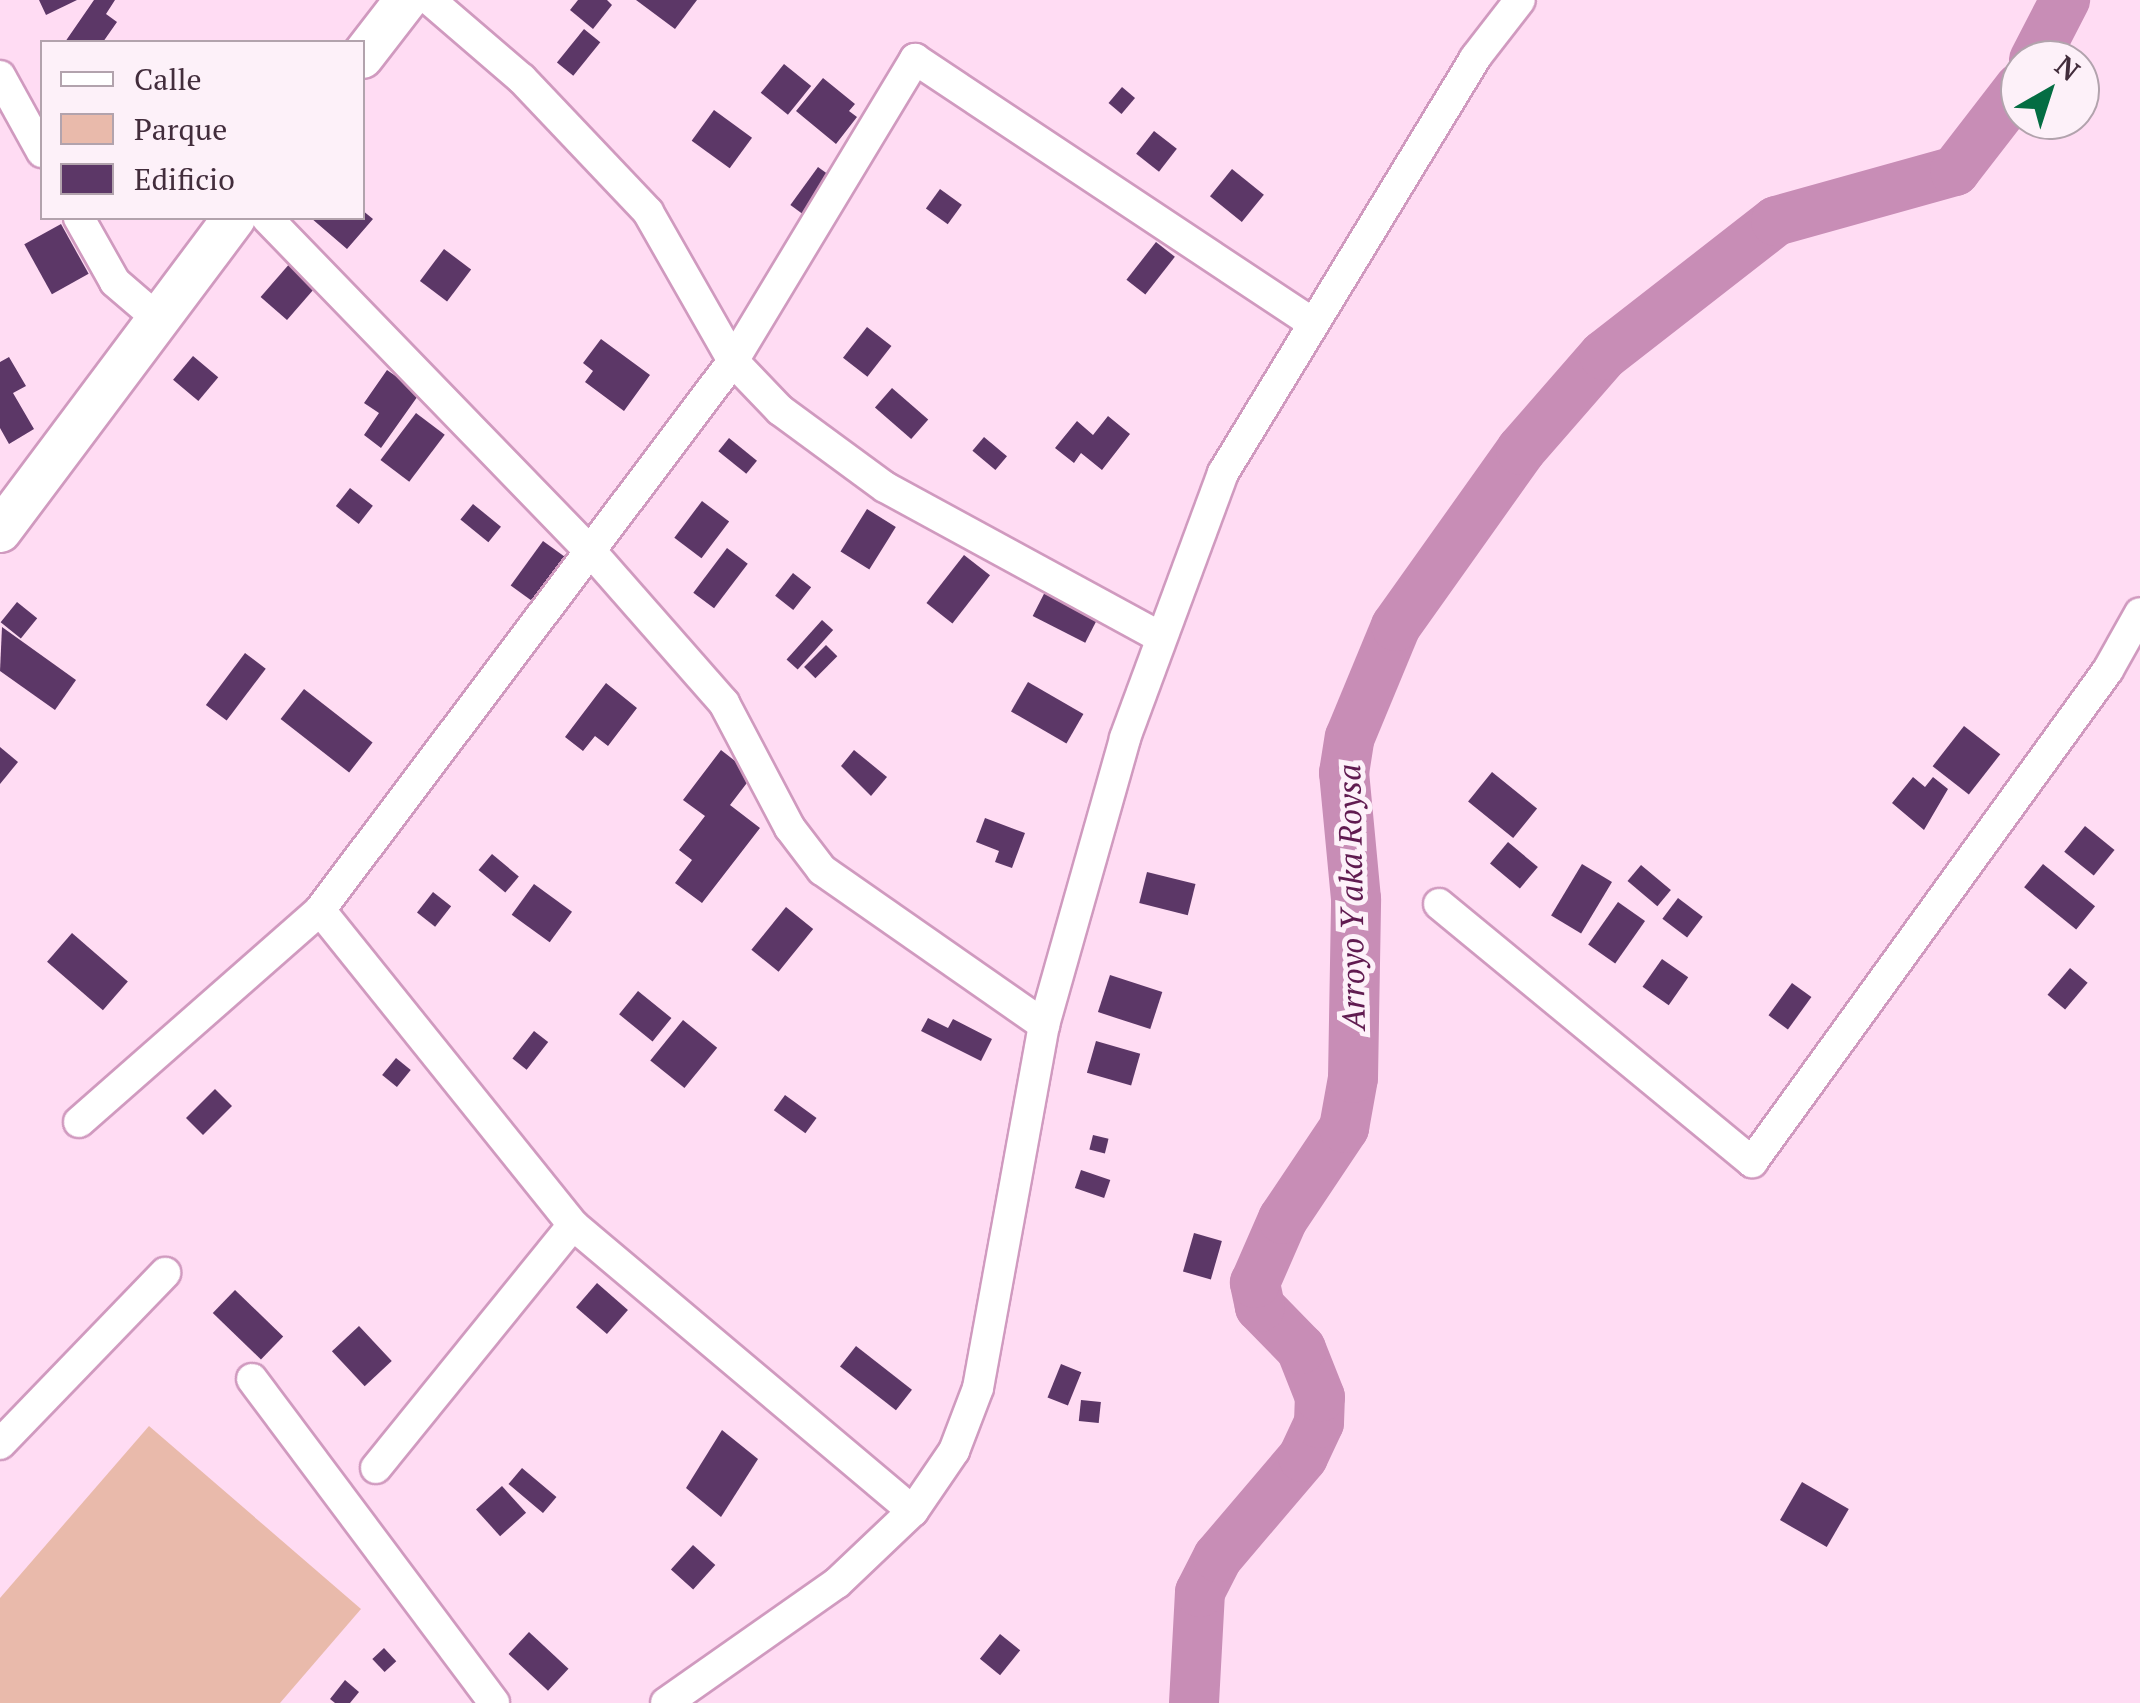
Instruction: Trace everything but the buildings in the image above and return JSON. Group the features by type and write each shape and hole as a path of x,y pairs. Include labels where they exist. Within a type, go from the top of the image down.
{"street":[{"path":"365,53 406,0"},
{"path":"430,0 522,79 648,212 733,361 780,410 885,487 1160,637"},
{"path":"666,1703 837,1582 912,1512 954,1451 978,1388 1044,1025 1160,637 1223,473 1311,322 1507,8"},
{"path":"79,1122 320,910 594,555 733,361 914,59 1311,322"},
{"path":"0,76 40,148"},
{"path":"80,220 115,282 156,318"},
{"path":"0,531 232,220"},
{"path":"269,220 594,555 724,703 790,828 822,870 1044,1025"},
{"path":"1439,904 1752,1162 2108,670 2140,613"},
{"path":"320,910 573,1224 912,1512"},
{"path":"376,1468 573,1224"},
{"path":"0,1444 165,1273"},
{"path":"252,1378 494,1703"}],"green space":[{"path":"149,1426 361,1609 280,1703 0,1703 0,1598"}],"waterway":[{"name":"Arroyo Y aka Roysa","path":"2044,40 2065,0"},
{"name":"Arroyo Y aka Roysa","path":"1194,1703 1200,1592 1218,1557 1303,1457 1319,1423 1320,1397 1301,1349 1260,1307 1255,1283 1283,1219 1344,1128 1353,1078 1356,899 1344,773 1350,737 1396,626 1521,450 1604,355 1776,221 1955,171 2000,113"}]}
